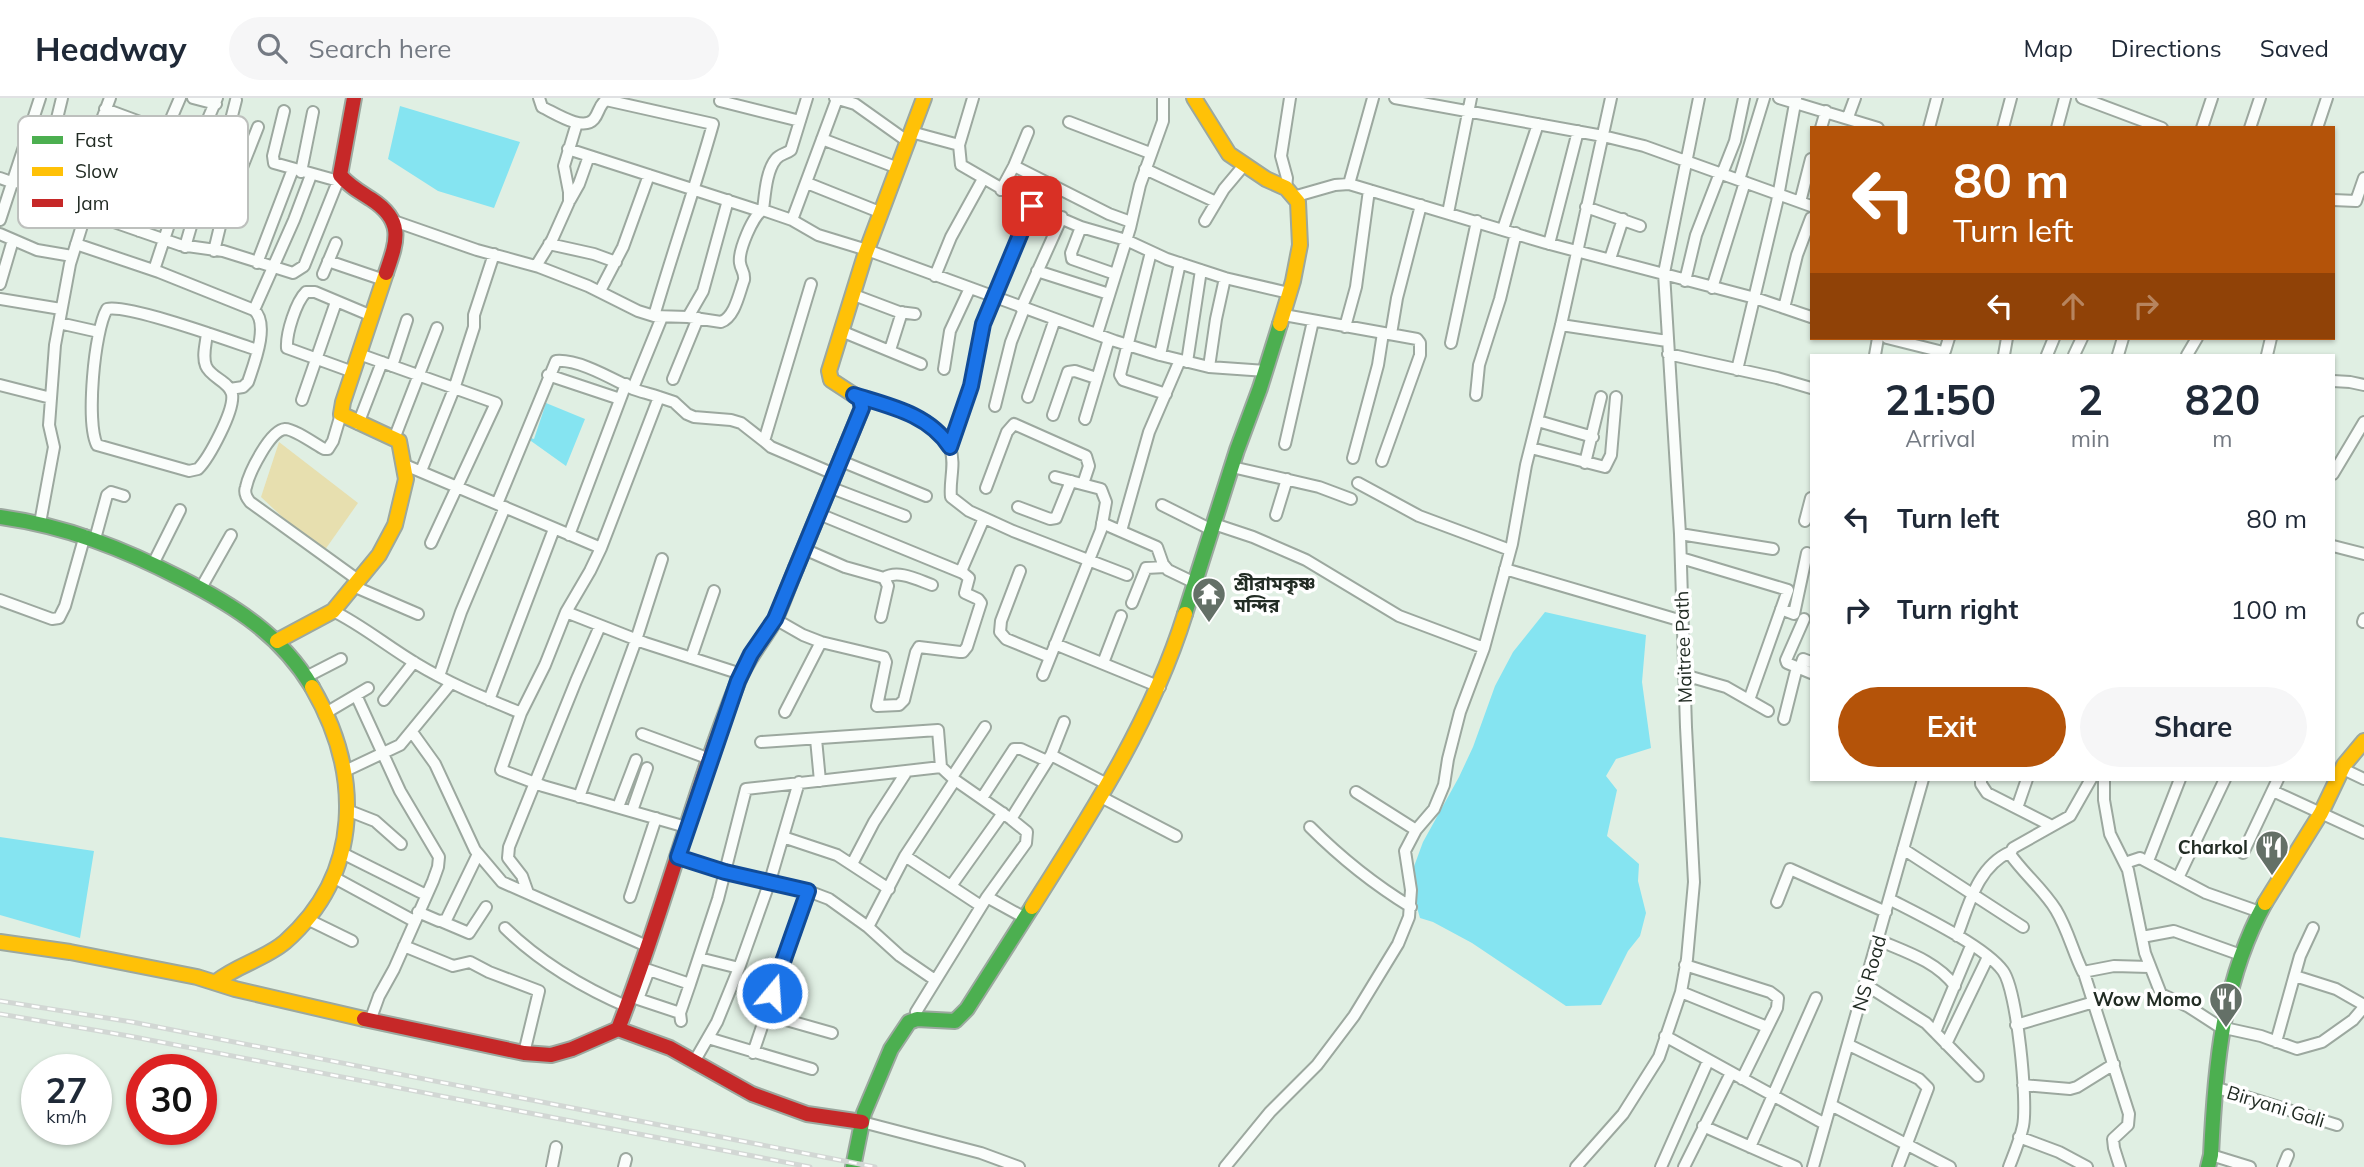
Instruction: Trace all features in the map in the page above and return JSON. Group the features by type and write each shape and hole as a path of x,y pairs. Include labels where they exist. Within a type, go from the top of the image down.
{"street":[{"path":"34,116 40,98"},
{"path":"58,116 62,98"},
{"path":"103,116 110,98"},
{"path":"172,116 180,98"},
{"path":"193,98 217,101"},
{"path":"133,228 185,247 234,254 293,273 304,266 341,181 354,98"},
{"path":"539,98 542,107 577,123 587,124 593,121 606,100 713,124"},
{"path":"284,111 272,161 302,172 341,181 377,203 394,221 536,266 600,291 638,311 658,316 693,317 721,322 731,315 744,280 740,265 741,254 752,222 762,211 774,164 777,158 791,150 807,98"},
{"path":"792,220 836,98 855,104 909,136 959,145"},
{"path":"618,1030 649,947 710,759 741,674 775,619 862,408 860,399 831,380 829,371 867,250 924,98"},
{"path":"972,98 959,145 959,159 961,165 983,179 1032,206 1082,227 1126,240 1151,252 1225,278 1289,293"},
{"path":"1097,334 1145,169 1163,121 1163,98"},
{"path":"853,1167 862,1122 891,1049 909,1022 917,1019 955,1021 967,1009 1104,790 1160,687 1284,315 1300,235 1298,202 1289,192 1229,154 1194,98"},
{"path":"1289,192 1281,156 1290,98"},
{"path":"1349,184 1373,98"},
{"path":"1395,98 1578,131 1644,146 1810,206"},
{"path":"1448,213 1471,98"},
{"path":"1225,1167 1270,1112 1317,1065 1354,1016 1398,944 1411,907 1405,851 1416,830 1434,809 1444,785 1460,712 1484,648 1510,550 1611,98"},
{"name":"Maitree Path","path":"1576,1167 1623,1114 1659,1057 1681,992 1685,965 1694,882 1680,534 1664,273 1699,98"},
{"path":"1685,281 1696,235 1735,141 1744,98"},
{"path":"1712,288 1765,98"},
{"path":"1779,98 1795,100 1870,126"},
{"path":"1848,117 1855,98"},
{"path":"1930,126 1937,98"},
{"path":"2004,126 2011,98"},
{"path":"2058,126 2065,98"},
{"path":"2082,98 2157,126"},
{"path":"2203,126 2212,98"},
{"path":"2251,126 2260,98"},
{"path":"2318,126 2327,98"},
{"path":"569,535 620,399 629,386 658,316 680,226 695,189 720,100 800,121"},
{"path":"1737,370 1778,195 1795,100"},
{"path":"105,109 124,116"},
{"path":"1822,126 1826,111"},
{"path":"254,310 273,268 302,172 313,112"},
{"path":"1069,122 1150,153"},
{"path":"569,202 564,174 568,149 577,123"},
{"path":"1503,229 1538,124"},
{"path":"248,155 258,127"},
{"path":"1549,244 1578,131"},
{"path":"1001,190 1028,132"},
{"path":"822,139 898,168"},
{"path":"568,149 792,220 818,235 867,250 1127,345 1209,367 1266,371"},
{"path":"536,266 579,184 589,156"},
{"path":"1800,202 1810,163"},
{"path":"1205,221 1245,164"},
{"path":"1014,166 1109,214 1131,222"},
{"path":"1145,169 1216,202"},
{"path":"0,220 18,170"},
{"path":"257,263 302,172"},
{"path":"600,291 616,262 649,175"},
{"path":"0,178 14,183"},
{"path":"2335,200 2356,201 2364,178"},
{"path":"935,276 951,237 983,179"},
{"path":"807,183 882,213"},
{"path":"1289,192 1349,184 1549,244 1755,298 1810,317"},
{"path":"1345,327 1356,287 1368,190"},
{"path":"673,379 703,292 728,200"},
{"path":"1353,458 1421,205"},
{"path":"950,447 971,386 983,324 1032,206"},
{"path":"1586,207 1640,226"},
{"path":"995,406 1022,308 1062,217"},
{"path":"1610,259 1623,219"},
{"path":"394,221 397,244 353,372 333,441 328,449 290,430 280,431 272,437 260,456 245,488 246,498 250,502 355,583 418,614"},
{"path":"1451,343 1477,221"},
{"path":"1784,308 1797,254 1810,221"},
{"path":"1082,227 1071,253 1072,258 1115,274"},
{"path":"40,523 54,447 49,425 55,345 72,256 80,228"},
{"path":"154,270 169,228"},
{"path":"185,247 192,228"},
{"path":"214,251 220,228"},
{"path":"1476,395 1479,365 1500,299 1516,233"},
{"path":"0,234 37,250 72,256"},
{"path":"0,284 13,240"},
{"path":"323,274 336,243"},
{"path":"76,244 154,270 254,310 260,315 262,324 257,350 247,382 243,387 230,389"},
{"path":"549,244 616,262"},
{"path":"1151,252 1121,379 1166,394"},
{"path":"421,471 454,389 494,254"},
{"path":"328,261 384,280"},
{"path":"1160,355 1180,263"},
{"path":"1121,531 1149,432 1184,361 1201,270"},
{"path":"1037,271 1109,294"},
{"path":"1209,367 1225,278"},
{"path":"764,441 811,284"},
{"path":"944,369 950,331 970,288"},
{"path":"353,372 287,348 300,299 310,292 372,316"},
{"path":"853,295 915,314"},
{"path":"0,299 61,309"},
{"path":"302,400 336,302"},
{"path":"207,333 204,356 206,366 230,389 232,398 225,421 198,469 189,471 101,447 94,439 93,383 99,332 105,313 111,307 207,333 257,350"},
{"path":"890,350 902,312"},
{"path":"1284,315 1417,339 1421,347 1382,461"},
{"path":"1028,397 1055,319"},
{"path":"358,424 407,320"},
{"path":"1285,444 1312,321"},
{"path":"59,323 99,332"},
{"path":"1561,325 1667,341"},
{"path":"394,439 437,328"},
{"path":"841,331 921,364"},
{"path":"1085,419 1109,339"},
{"path":"1894,340 1942,354"},
{"path":"359,354 496,402 431,543"},
{"path":"1668,354 1810,388"},
{"path":"439,676 548,375 553,364 560,360 674,401 694,417 732,420 741,424 771,447 835,474 905,516"},
{"path":"1053,415 1068,372 1075,371 1096,378"},
{"path":"548,375 620,399"},
{"path":"2335,381 2364,385"},
{"path":"0,385 51,398"},
{"path":"854,395 901,410 928,423 942,435 950,447 953,460 951,497 969,511 1127,575"},
{"path":"659,397 601,548 566,612 545,665 521,713 501,770 579,797 687,828"},
{"path":"1586,463 1601,397"},
{"path":"1531,448 1605,467 1609,464 1611,455 1616,397"},
{"path":"277,641 333,611 379,555 396,525 406,479 399,441 341,414"},
{"path":"1538,421 1593,437"},
{"path":"2335,471 2364,422"},
{"path":"986,488 1007,432 1014,424 1086,456 1089,466 1083,484"},
{"path":"405,465 601,548"},
{"path":"1232,467 1287,479 1351,499"},
{"path":"835,474 926,496"},
{"path":"1043,675 1089,561 1102,523 1105,494 1101,489 1055,477"},
{"path":"1276,516 1287,479"},
{"path":"1018,507 1056,519 1071,481"},
{"path":"1359,482 1419,516 1510,550"},
{"path":"0,600 52,620 59,618 107,495 111,492 124,496"},
{"path":"1804,521 1810,501"},
{"path":"1162,505 1213,527 1253,537 1306,561 1399,617 1484,648"},
{"path":"153,564 180,510"},
{"path":"775,619 821,642 884,657 886,662 877,706 899,705 904,700 919,648 963,652 967,647 981,603 965,593 970,578 818,513"},
{"path":"0,517 40,523 90,537 201,588 260,625 277,641 306,677 324,714 343,772 348,819 342,853 327,894 313,914 281,945 227,972 215,982"},
{"path":"963,573 964,563 984,518"},
{"path":"1102,523 1157,547 1165,567 1177,576 1195,583"},
{"path":"489,700 554,529"},
{"path":"201,588 231,534"},
{"path":"1680,534 1773,549"},
{"path":"2335,547 2364,554"},
{"path":"804,549 845,567 884,578 888,586 881,617"},
{"path":"1781,609 1794,614 1807,553"},
{"path":"1681,558 1788,590 1749,699"},
{"path":"579,797 662,559"},
{"path":"1132,603 1146,568 1165,567"},
{"path":"1505,569 1682,621"},
{"path":"1020,571 1001,621 1000,632 1006,639 1050,657"},
{"path":"884,578 890,574 898,574 932,585"},
{"path":"691,658 714,591"},
{"path":"333,611 451,683 521,713"},
{"path":"566,612 741,674"},
{"path":"1103,663 1121,616"},
{"path":"1784,719 1804,619"},
{"path":"528,893 522,876 510,862 508,853 600,626"},
{"path":"785,712 821,642"},
{"path":"1055,644 1160,687"},
{"path":"1766,651 1810,673"},
{"path":"306,677 341,659"},
{"path":"1794,666 1804,659 1810,662"},
{"path":"384,701 414,662"},
{"path":"1684,675 1726,687 1768,711"},
{"path":"343,772 400,745 451,683"},
{"path":"324,714 368,688"},
{"path":"356,695 400,791 437,852 438,867 370,1021"},
{"path":"951,886 1031,790 1049,758 1064,722"},
{"path":"868,928 905,856 985,727"},
{"path":"761,742 938,730 941,767 1027,832 1026,843 984,901 916,1012"},
{"path":"412,732 435,764 478,854 502,882 649,947"},
{"path":"642,734 710,759"},
{"path":"816,738 820,781"},
{"path":"2250,1167 2210,1161 2220,1027 2231,980 2260,912 2322,813 2353,752 2364,741"},
{"path":"982,799 1014,749 1021,749 1049,758 1176,836"},
{"path":"618,807 636,760"},
{"path":"690,984 649,970 638,999 681,1017 725,872 746,789 941,767"},
{"path":"632,811 647,768"},
{"path":"2343,769 2364,779"},
{"path":"852,864 906,771"},
{"name":"NS Road","path":"1813,1167 1922,781"},
{"path":"1981,781 1983,790 2050,825"},
{"path":"2017,808 2026,781"},
{"path":"1957,936 1983,873 2012,848 2073,813 2090,781"},
{"path":"2104,781 2104,800 2110,834 2125,863 2149,967 2161,994 2189,1007 2220,1027 2260,1036 2297,1049 2319,1043 2353,1020 2364,1006 2336,989 2295,976"},
{"path":"2148,861 2179,781"},
{"path":"2178,878 2224,781"},
{"path":"2243,853 2276,781"},
{"path":"694,1062 731,992 770,881 799,782"},
{"path":"2273,791 2364,833"},
{"path":"1356,792 1416,830"},
{"path":"347,810 375,821 401,844"},
{"path":"630,897 656,818"},
{"path":"1310,827 1358,869 1411,907"},
{"path":"783,837 837,855 890,889"},
{"path":"1903,849 2022,927"},
{"path":"2010,852 2057,911 2084,973 2130,1120 2113,1139 2120,1167"},
{"path":"342,853 426,895"},
{"path":"443,922 478,854"},
{"path":"905,856 951,886 1025,918"},
{"path":"678,857 829,899 854,915 900,956 935,980"},
{"path":"2125,863 2134,858 2148,861 2207,893 2260,912"},
{"path":"1777,902 1790,869 1886,912"},
{"path":"333,877 416,917 443,922 469,933 486,907"},
{"path":"752,1053 808,891"},
{"path":"1889,899 1957,936 1988,957 2004,972 2008,980 2023,1061 2023,1125 2009,1167"},
{"path":"307,919 352,941"},
{"path":"505,928 518,941 595,993 628,1007"},
{"path":"2276,1042 2300,957 2313,928"},
{"path":"2142,936 2174,931 2241,956"},
{"path":"1878,940 1931,964 1946,974 1955,986"},
{"path":"0,942 197,976 370,1021 524,1052 551,1055 618,1030 635,1034 694,1062 751,1094 807,1114 862,1122 981,1153 1020,1167"},
{"path":"404,946 453,966 470,962 539,992 541,994 524,1052"},
{"path":"1935,1032 1971,946"},
{"path":"1946,1044 1988,957"},
{"path":"699,958 739,968"},
{"path":"1685,965 1776,995 1779,1001 1742,1079"},
{"path":"2084,973 2114,966 2149,967"},
{"path":"1866,985 1926,1023 1978,1076"},
{"path":"1681,992 1767,1027"},
{"path":"1750,1147 1816,998"},
{"path":"2016,1025 2094,1002"},
{"path":"765,1014 832,1033"},
{"path":"1665,1036 1825,1124"},
{"path":"708,1038 812,1069"},
{"path":"1849,1045 1919,1079 1926,1086 1927,1094 1898,1167"},
{"path":"1661,1167 1709,1061"},
{"path":"2023,1085 2070,1089 2114,1064"},
{"path":"1685,1167 1731,1073"},
{"name":"Biryani Gali","path":"2214,1087 2337,1125"},
{"path":"1831,1105 1947,1166"},
{"path":"1703,1126 1796,1167"},
{"path":"2019,1137 2059,1152 2087,1167"},
{"path":"552,1167 556,1147"},
{"path":"2283,1167 2288,1155"}],"shaded area":[{"path":"279,442 358,503 322,554 261,497"}],"water":[{"path":"400,106 520,142 494,208 438,191 388,159"},
{"path":"546,403 585,419 566,466 524,436 534,439"},
{"path":"1545,612 1646,635 1642,682 1651,748 1616,759 1606,776 1617,790 1607,836 1639,864 1638,881 1646,913 1640,936 1628,951 1601,1005 1566,1006 1472,943 1420,918 1409,880 1423,842 1473,747 1495,686 1513,652"},
{"path":"0,837 94,851 80,938 0,915"}],"railway":[{"path":"0,1001 132,1022 875,1167"},
{"path":"0,1014 129,1036 810,1167"}],"traffic: fast":[{"path":"1185,614 1280,324"},
{"path":"0,517 48,526 94,540 202,589 238,611 271,637 300,669 312,687"},
{"path":"2208,1167 2223,1026 2239,963 2265,903"},
{"path":"853,1167 864,1113 891,1049 909,1022 917,1019 955,1021 967,1009 1032,907"}],"traffic: slow":[{"path":"796,568 862,408 860,399 831,380 829,371 865,255 924,98"},
{"path":"1194,98 1229,154 1266,179 1286,188 1298,202 1300,245 1280,324"},
{"path":"277,641 333,611 379,555 395,525 406,479 399,441 341,414 386,273"},
{"path":"1032,907 1098,801 1138,729 1185,614"},
{"path":"216,982 285,942 311,915 329,885 341,854 346,821 346,787 340,753 312,687"},
{"path":"2265,903 2321,813 2344,765 2364,741"},
{"path":"0,942 70,952 197,977 235,989 364,1019"}],"traffic: jam":[{"path":"354,98 340,175 382,207 394,224 395,241 386,273"},
{"path":"618,1029 721,725 742,673 776,618 796,568"},
{"path":"364,1019 524,1053 551,1055 618,1029 670,1048 752,1094 807,1114 862,1122"}],"place":[{"name":"শ্রীরামকৃষ্ণ মন্দির","path":"1209,624"},
{"name":"Charkol","path":"2272,877"},
{"name":"Wow Momo","path":"2226,1029"}],"route":[{"path":"772,993 808,891 725,872 678,857 688,824 738,681 751,654 775,619 862,408 860,399 854,395 901,410 928,423 942,435 950,447 971,386 983,324 1032,206"}]}
